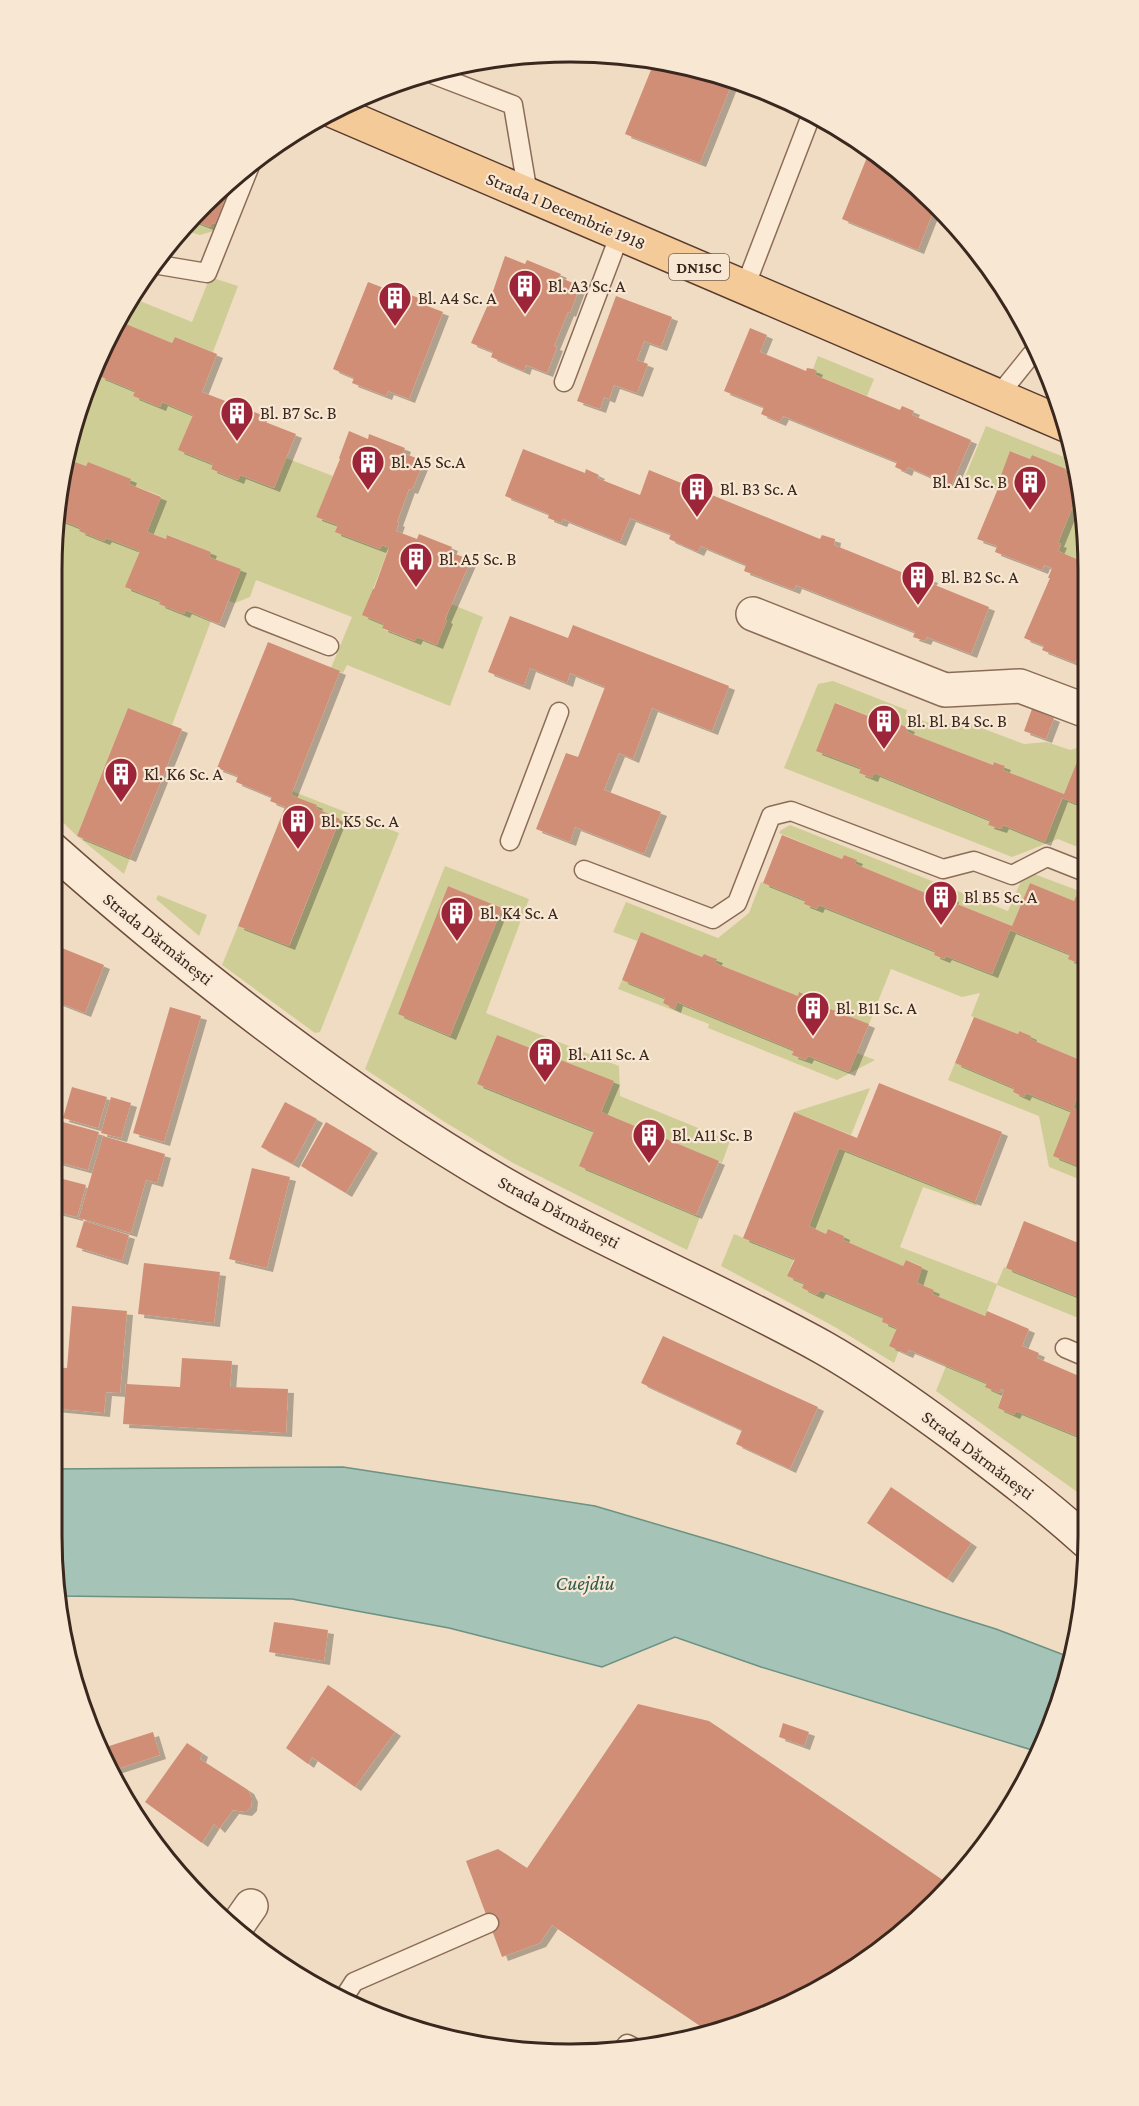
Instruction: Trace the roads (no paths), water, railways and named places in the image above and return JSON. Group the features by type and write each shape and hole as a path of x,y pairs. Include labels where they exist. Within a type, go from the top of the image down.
{"main road":[{"name":"Strada 1 Decembrie 1918","path":"343,115 1055,420"}],"street":[{"path":"753,614 945,690 1020,686 1078,708"},
{"name":"Strada Dărmănești","path":"62,858 170,952 322,1066 434,1142 504,1184 826,1349 926,1415 1030,1494 1078,1534"}],"lane":[{"path":"442,78 513,105 528,194"},
{"path":"745,287 809,122"},
{"path":"162,266 207,273 246,179"},
{"path":"564,382 620,234"},
{"path":"998,396 1030,356"},
{"path":"255,617 329,646"},
{"path":"510,841 559,712"},
{"path":"584,870 713,919 737,903 771,816 791,811 943,869 974,861 1012,875 1047,857 1078,869"},
{"path":"1065,1348 1078,1354"},
{"path":"347,1993 354,1982 489,1923"}],"water":[{"name":"Cuejdiu","path":"343,1467 595,1506 996,1629 1063,1655 1051,1700 1030,1749 761,1667 675,1637 602,1667 449,1628 292,1599 65,1596 62,1469"}],"place":[{"name":"Bl. A3 Sc. A","path":"525,315"},
{"name":"Bl. A4 Sc. A","path":"395,327"},
{"name":"Bl. B7 Sc. B","path":"237,442"},
{"name":"Bl. A5 Sc.A","path":"368,491"},
{"name":"Bl. A1 Sc. B","path":"1030,511"},
{"name":"Bl. B3 Sc. A","path":"697,518"},
{"name":"Bl. A5 Sc. B","path":"416,588"},
{"name":"Bl. B2 Sc. A","path":"918,606"},
{"name":"Bl. Bl. B4 Sc. B","path":"884,750"},
{"name":"Kl. K6 Sc. A","path":"121,803"},
{"name":"Bl. K5 Sc. A","path":"298,850"},
{"name":"Bl B5 Sc. A","path":"941,926"},
{"name":"Bl. K4 Sc. A","path":"457,942"},
{"name":"Bl. B11 Sc. A","path":"813,1037"},
{"name":"Bl. A11 Sc. A","path":"545,1083"},
{"name":"Bl. A11 Sc. B","path":"649,1164"}]}
